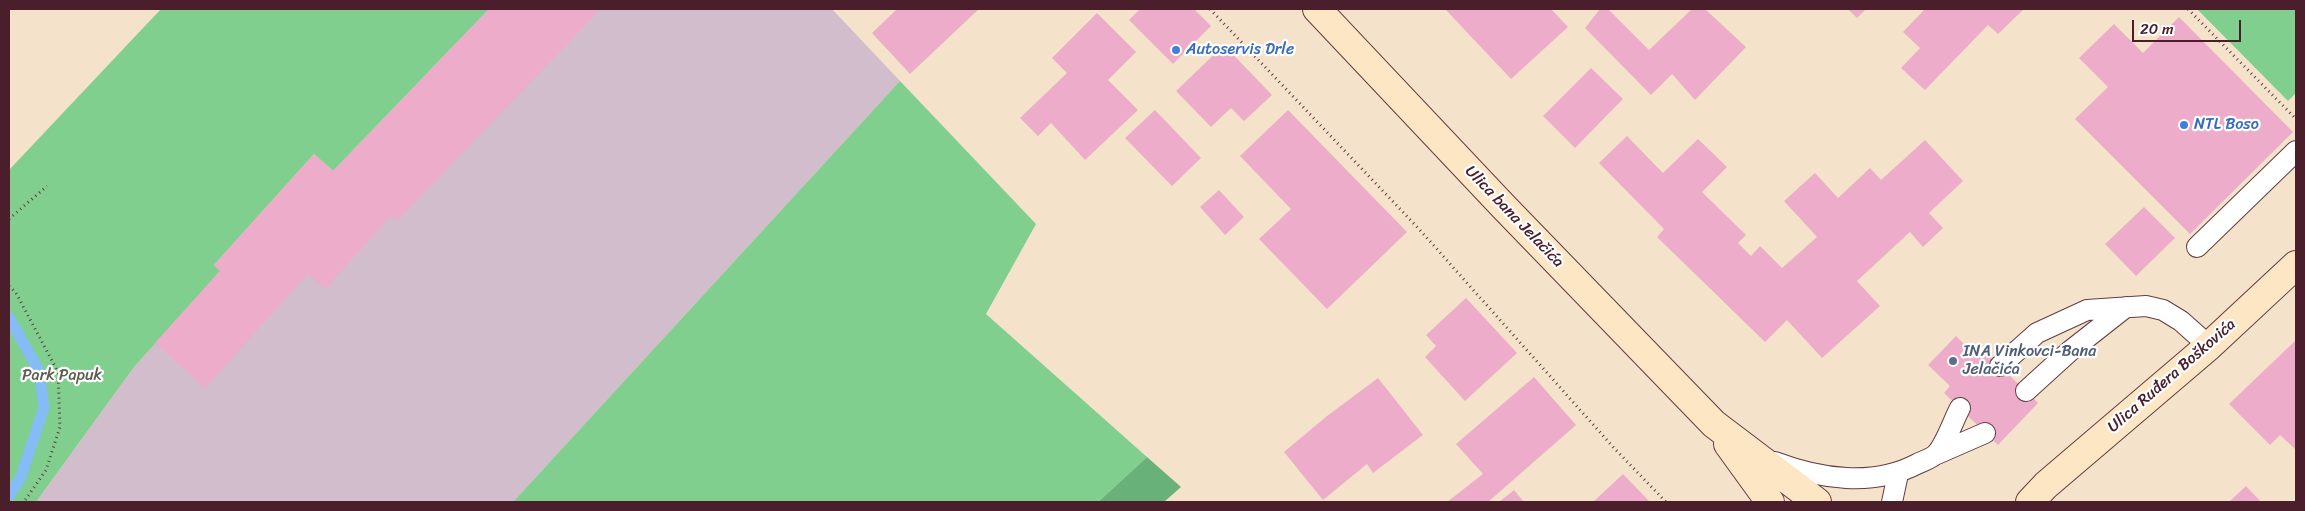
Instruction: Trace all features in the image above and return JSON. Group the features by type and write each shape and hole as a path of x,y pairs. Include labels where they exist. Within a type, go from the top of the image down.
{"main road":[{"name":"Ulica bana Jelačića","path":"1316,9 1714,424 1770,502"},
{"name":"Ulica Ruđera Boškovića","path":"2008,502 2038,493 2209,346 2296,265"},
{"name":"Ulica bana Jelačića","path":"1714,424 1817,502"}],"lane":[{"path":"2197,247 2296,151"},
{"path":"2000,366 2037,333 2087,310 2146,306 2163,310 2180,321 2209,346"},
{"path":"2026,391 2070,351 2126,307"},
{"path":"1937,454 1960,408"},
{"path":"1755,455 1800,472 1871,479 1898,474 1985,433"},
{"path":"1892,502 1898,474"}],"path":[{"path":"1210,9 1419,230 1666,502"},
{"path":"2188,9 2296,119"},
{"path":"9,218 47,186"},
{"path":"9,286 16,293 58,372 60,427 46,470 24,502"}],"shaded area":[{"path":"489,9 832,9 900,81 513,502 36,502 134,367 219,271 214,265 314,154 333,171"}],"green space":[{"name":"Park Papuk","path":"161,9 489,9 333,171 314,154 214,265 220,271 134,367 36,502 9,502 9,170"},
{"path":"2197,9 2296,9 2296,93 2288,101"},
{"path":"900,81 1036,224 986,314 1147,457 1098,502 513,502"},
{"path":"1147,457 1181,487 1164,502 1098,502"}],"building":[{"path":"489,9 601,9 397,221 392,215 325,289 308,274 205,388 155,343 220,271 214,265 314,154 333,171"},
{"path":"897,9 979,9 910,74 872,33"},
{"path":"1140,9 1194,9 1211,26 1173,64 1129,20"},
{"path":"1445,9 1551,9 1568,27 1511,79"},
{"path":"1600,9 1608,9 1649,50 1692,9 1705,9 1746,47 1695,100 1672,74 1651,95 1585,28"},
{"path":"1848,9 1866,9 1857,18"},
{"path":"1925,9 2024,9 1998,34 1988,25 1925,90 1901,68 1920,48 1903,32"},
{"path":"1097,13 1136,52 1108,80 1138,110 1085,160 1051,123 1038,136 1020,118 1067,73 1052,58"},
{"name":"NTL Boso","path":"2179,17 2293,132 2190,234 2075,119 2108,87 2079,58 2114,24 2143,53"},
{"path":"1224,45 1272,95 1244,121 1231,108 1211,127 1176,91"},
{"path":"1591,68 1623,99 1575,148 1543,116"},
{"path":"1155,110 1201,158 1172,186 1125,138"},
{"path":"1288,110 1407,232 1327,309 1259,239 1291,209 1240,156"},
{"path":"1627,136 1663,173 1698,139 1727,167 1702,192 1746,235 1738,243 1751,256 1760,246 1782,268 1817,237 1784,201 1815,173 1838,198 1870,168 1881,180 1925,140 1963,181 1929,213 1943,228 1923,247 1910,232 1857,281 1880,306 1822,358 1787,320 1765,342 1657,237 1664,229 1599,163"},
{"path":"1219,190 1244,217 1225,235 1200,207"},
{"path":"2144,207 2175,238 2136,276 2105,244"},
{"path":"1466,298 1517,353 1465,401 1425,357 1436,346 1426,335"},
{"path":"1956,336 1978,358 1984,351 2038,403 1998,445 1944,393 1950,386 1928,365"},
{"path":"2296,340 2296,450 2280,435 2270,445 2229,404"},
{"path":"1534,377 1576,425 1488,502 1447,502 1483,474 1456,444"},
{"path":"1378,378 1423,435 1373,473 1367,464 1323,500 1284,452 1327,416"},
{"path":"1623,474 1650,502 1593,502"},
{"path":"2246,486 2261,502 2229,502"},
{"path":"1514,490 1524,502 1499,502"}],"waterway":[{"path":"9,317 39,371 44,407 21,477 9,496"}],"place":[{"name":"Autoservis Drle","path":"1176,50"},
{"name":"NTL Boso","path":"2184,125"},
{"name":"INA Vinkovci-Bana Jelačića","path":"1953,361"}]}
